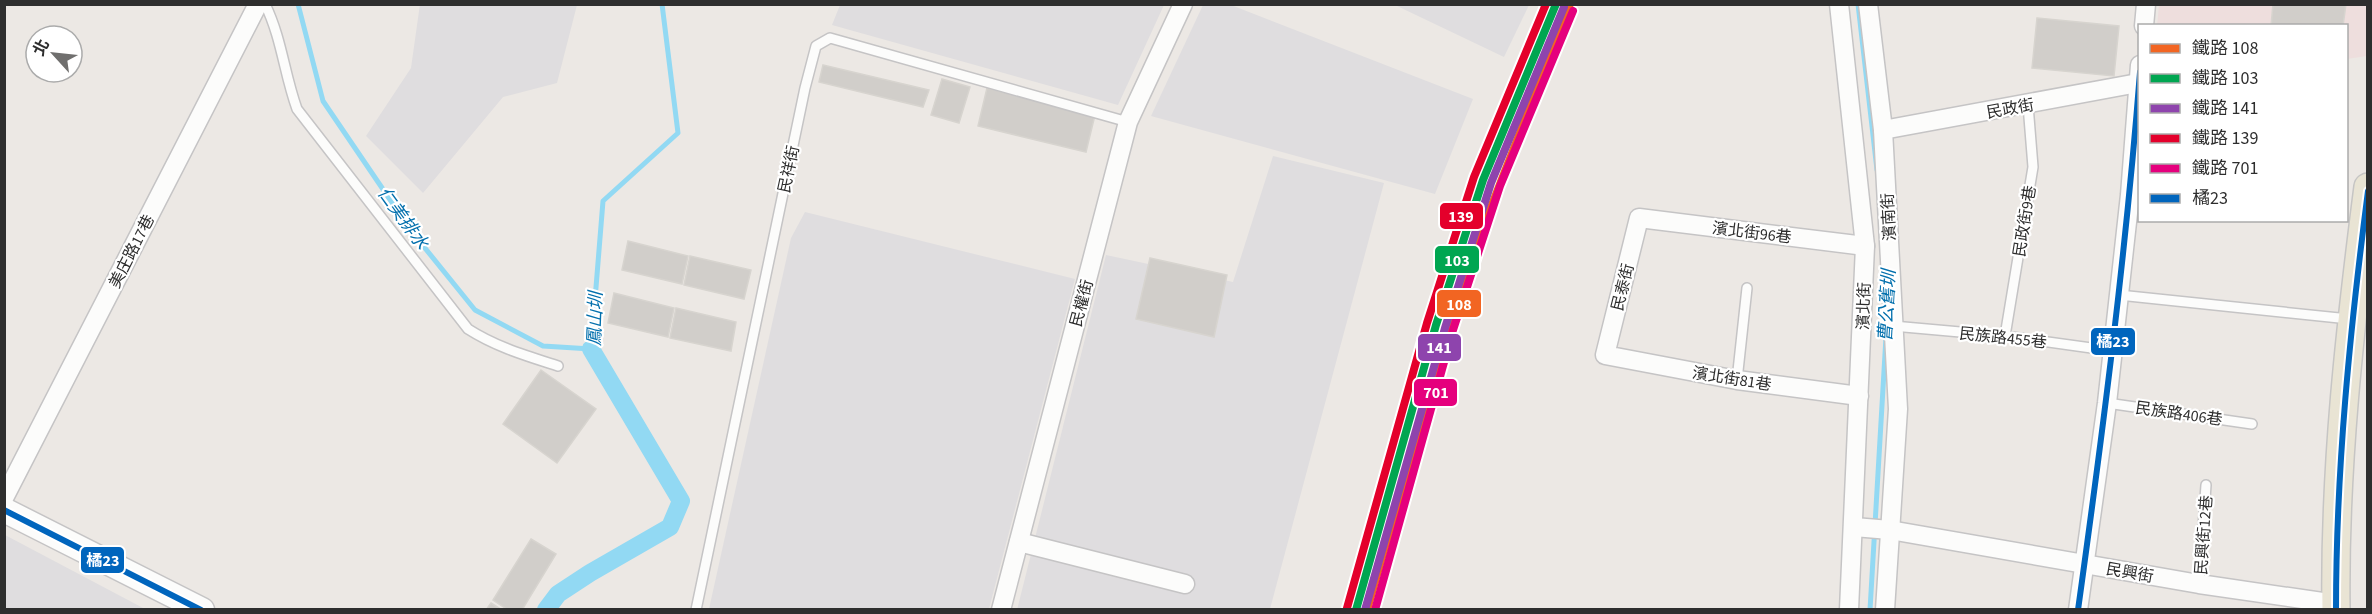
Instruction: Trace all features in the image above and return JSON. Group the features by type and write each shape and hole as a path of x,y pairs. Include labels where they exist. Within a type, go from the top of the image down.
{"main road":[{"path":"2336,607 2340,437 2360,214 2367,187"}],"street":[{"name":"美庄路17巷","path":"4,498 258,4"},
{"name":"民權街","path":"1001,609 1128,122 1183,4"},
{"name":"濱北街","path":"1839,4 1865,246 1859,396 1871,528 1849,609"},
{"name":"濱南街","path":"1868,4 1883,130 1898,409 1871,528 1885,609"},
{"path":"2144,24 2146,4"},
{"name":"民政街","path":"1883,130 2028,105 2138,74"},
{"path":"2078,609 2107,403 2119,295 2135,195 2138,74"},
{"name":"濱北街96巷","path":"1639,218 1865,246"},
{"name":"民泰街","path":"1605,355 1639,218"},
{"name":"濱北街81巷","path":"1605,355 1737,380 1859,396"},
{"path":"4,510 202,609"},
{"name":"民興街","path":"1871,528 2336,607"},
{"path":"1019,542 1185,584"}],"lane":[{"path":"265,4 277,28 288,86 297,109 468,329 482,338 513,351 558,366"},
{"name":"民祥街","path":"696,609 805,88 816,46 830,38 1128,122"},
{"name":"民政街9巷","path":"2005,336 2033,167 2028,105"},
{"path":"1737,380 1747,288"},
{"path":"2119,295 2351,319"},
{"name":"民族路455巷","path":"1893,326 2005,336 2113,351"},
{"name":"民族路406巷","path":"2107,403 2252,424"},
{"name":"民興街12巷","path":"2199,584 2206,485"}],"shaded area":[{"path":"420,4 577,5 557,83 503,97 423,193 366,136 411,68"},
{"path":"840,4 1164,5 1118,105 832,25"},
{"path":"1203,5 1231,5 1473,99 1435,194 1151,116"},
{"path":"1395,5 1529,5 1504,57"},
{"path":"2159,5 2367,5 2367,56 2348,59 2348,24 2157,24"},
{"path":"1273,156 1384,183 1270,609 1017,610 1106,255 1233,282"},
{"path":"805,212 1075,279 989,609 709,609 791,238"},
{"path":"5,535 145,609 5,609"}],"building":[{"path":"2273,4 2346,4 2343,24 2271,24"},
{"path":"2037,18 2119,26 2114,76 2032,68"},
{"path":"823,65 929,90 923,107 819,82"},
{"path":"942,79 970,87 959,123 931,115"},
{"path":"987,88 1095,115 1086,152 978,126"},
{"path":"628,241 688,256 682,284 622,270"},
{"path":"690,256 751,270 744,299 684,285"},
{"path":"1150,258 1227,275 1214,337 1136,319"},
{"path":"614,293 674,308 668,337 608,323"},
{"path":"676,308 736,322 731,351 670,338"},
{"path":"541,370 596,409 557,463 503,424"},
{"path":"531,539 556,554 522,610 508,610 493,600"},
{"path":"491,603 502,610 486,610"}],"waterway":[{"name":"仁美排水","path":"298,4 323,101 412,232 475,310 543,346 591,349 603,201 678,133 662,4"},
{"name":"曹公舊圳","path":"1858,4 1877,170"},
{"name":"曹公舊圳","path":"1870,610 1886,337"},
{"name":"鳳山圳","path":"546,610 558,594 670,527 681,501 591,349"}],"rail line":[{"name":"139","path":"1347,608 1427,323 1474,177 1546,4"},
{"name":"103","path":"1356,610 1436,325 1483,180 1556,4"},
{"name":"108","path":"1367,610 1426,402 1490,210 1570,4"},
{"name":"141","path":"1365,610 1445,328 1491,183 1564,7"},
{"name":"701","path":"1375,610 1453,330 1500,186 1573,11"}],"transit line":[{"name":"橘23","path":"2078,610 2113,341 2138,94"},
{"name":"橘23","path":"2336,610 2341,452 2355,295 2368,191"},
{"name":"橘23","path":"4,510 201,610"}]}
